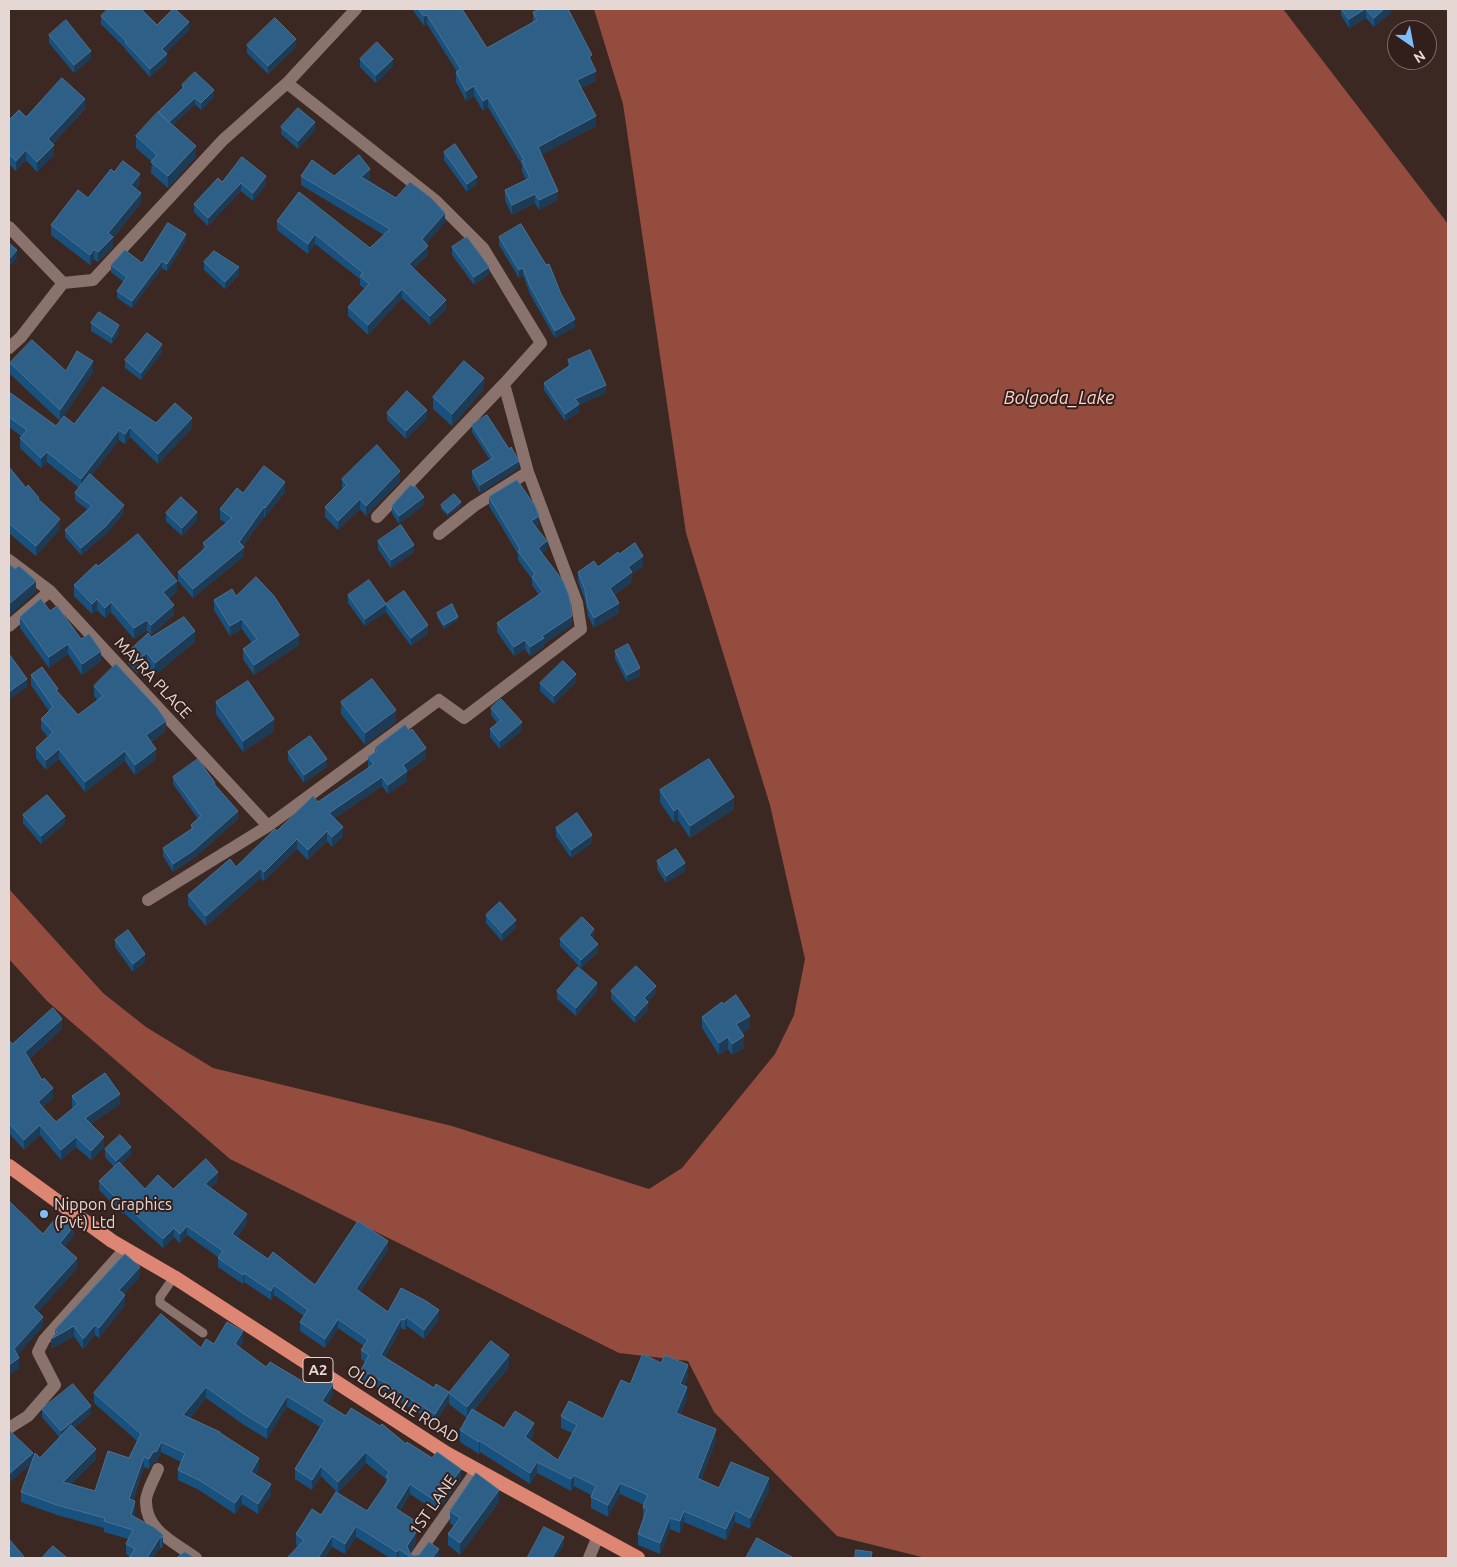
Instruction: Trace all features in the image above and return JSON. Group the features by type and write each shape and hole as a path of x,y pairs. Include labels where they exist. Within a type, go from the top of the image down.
{"highway":[{"name":"OLD GALLE ROAD","path":"9,1166 125,1249 174,1277 446,1453 638,1558"}],"street":[{"path":"9,348 21,337 63,283 93,280 223,140 287,84 356,9"},
{"path":"287,84 436,201 483,248 541,343 377,517"},
{"path":"9,227 63,283"},
{"path":"148,900 268,826 439,700 464,718 581,629 577,603 528,472 504,384"},
{"path":"439,534 474,506 528,472"},
{"name":"MAYRA PLACE","path":"9,560 50,591 268,826"},
{"path":"9,626 50,591"},
{"path":"9,1428 28,1416 55,1385 38,1352 44,1340 125,1249"},
{"path":"158,1468 145,1500 150,1519 168,1539 196,1558"},
{"name":"1ST LANE","path":"416,1558 478,1470"},
{"path":"589,1558 598,1536"}],"lane":[{"path":"174,1277 160,1297 160,1303 203,1333"}],"water":[{"name":"Bolgoda_Lake","path":"594,9 1283,9 1448,224 1448,1558 926,1558 837,1536 714,1412 688,1361 619,1353 230,1159 47,1001 9,959 9,889 103,993 146,1027 213,1068 452,1126 649,1189 682,1168 775,1054 794,1015 805,959 770,805 686,533 623,104"}],"building":[{"path":"108,9 141,9 157,25 175,9 189,22 162,49 167,54 150,69 101,16"},
{"path":"419,9 462,9 487,48 537,20 533,12 540,9 568,9 592,55 589,57 596,71 577,80 596,116 538,147 558,191 539,200 535,194 512,205 505,190 530,178 522,161 524,160 488,98 483,101 474,86 466,91 456,72 461,69 427,15 424,16"},
{"path":"1342,9 1365,9 1349,19"},
{"path":"1366,9 1384,9 1374,18"},
{"path":"275,18 296,39 268,66 247,45"},
{"path":"66,20 91,51 74,65 49,35"},
{"path":"377,42 393,59 376,75 360,59"},
{"path":"195,72 214,90 201,103 195,98 169,122 158,112 184,87 182,85"},
{"path":"62,78 85,99 48,139 54,145 37,162 26,150 16,161 9,154 9,120 19,110 26,117"},
{"path":"298,108 315,122 298,141 281,127"},
{"path":"158,112 196,146 168,176 151,162 157,155 136,136"},
{"path":"455,144 477,177 467,184 444,152"},
{"path":"359,155 370,169 361,177 396,198 410,182 431,198 445,213 422,239 428,246 409,264 446,300 430,316 402,289 368,325 348,307 369,284 360,276 363,273 315,234 308,244 277,221 299,192 370,248 390,229 301,176 312,160 334,176"},
{"path":"242,157 266,176 253,193 241,183 208,218 194,204 218,178 222,182"},
{"path":"123,161 140,174 131,185 141,193 108,233 113,237 98,252 94,249 90,255 51,225 78,190 88,198 111,169 114,172"},
{"path":"168,223 186,234 167,264 162,261 132,301 117,291 127,277 111,265 125,250 142,263"},
{"path":"521,224 546,265 549,264 561,294 575,319 555,331 530,286 523,268 519,270 499,237"},
{"path":"467,237 489,267 474,277 452,247"},
{"path":"9,243 17,250 9,259"},
{"path":"214,251 239,267 225,282 204,262"},
{"path":"99,312 119,325 112,337 91,323"},
{"path":"147,333 162,344 141,373 125,360"},
{"path":"32,340 66,371 77,351 93,361 60,410 10,363"},
{"path":"590,350 606,385 575,399 579,404 565,414 544,383 571,365 568,360"},
{"path":"464,361 484,378 452,414 433,397"},
{"path":"103,387 156,423 175,403 192,418 158,454 130,427 125,434 119,430 81,479 47,452 41,458 20,438 27,430 9,417 9,392 56,426 64,416 74,424"},
{"path":"407,391 427,410 406,431 387,413"},
{"path":"487,415 519,461 480,485 472,471 493,458 472,425"},
{"path":"377,445 400,471 366,506 360,499 338,521 325,507 347,485 342,479"},
{"path":"264,466 285,482 239,542 244,547 193,589 178,572 207,547 203,543 232,518 220,509 237,488 243,493"},
{"path":"9,467 26,488 28,485 38,499 60,519 36,546 9,524"},
{"path":"90,474 124,505 106,526 81,548 65,530 92,506 75,493"},
{"path":"517,480 534,503 539,516 531,521 547,541 538,548 563,581 569,596 572,616 542,636 544,638 530,647 525,640 514,647 497,623 543,592 532,577 535,574 518,551 520,549 489,497"},
{"path":"411,485 415,486 424,497 399,516 392,506"},
{"path":"454,494 461,502 448,513 441,505"},
{"path":"181,497 197,512 182,528 166,513"},
{"path":"401,525 414,545 391,560 378,541"},
{"path":"138,534 177,581 163,592 174,605 151,625 147,620 134,628 111,602 105,608 97,599 92,604 74,585 96,564 98,566"},
{"path":"635,543 643,556 628,567 632,572 610,588 619,603 594,618 588,607 585,590 578,572 594,561 598,567 618,552 619,554"},
{"path":"9,564 15,569 19,566 36,581 9,604"},
{"path":"256,577 274,596 299,635 254,665 243,649 257,639 242,619 230,626 214,600 232,589 236,596"},
{"path":"369,580 386,604 365,619 348,595"},
{"path":"404,591 428,625 411,638 386,604"},
{"path":"41,599 50,611 57,606 81,639 89,634 101,651 82,664 68,644 49,657 20,617"},
{"path":"452,604 458,617 444,625 437,613"},
{"path":"184,617 195,631 155,663 147,653 137,661 128,652 148,633 151,637"},
{"path":"628,644 640,668 627,675 615,651"},
{"path":"9,654 27,679 9,692"},
{"path":"563,661 576,674 554,696 540,683"},
{"path":"116,664 157,708 166,721 146,735 156,749 135,765 125,751 85,782 59,749 46,760 36,748 53,732 41,719 53,707 31,675 42,667 58,689 56,690 78,715 103,696 94,686"},
{"path":"372,679 396,710 365,733 341,702"},
{"path":"248,681 274,719 243,741 216,702"},
{"path":"501,699 522,722 500,741 490,729 501,720 491,708"},
{"path":"405,725 410,731 412,729 426,748 403,765 407,771 388,785 382,777 329,813 343,827 332,837 327,831 308,850 297,839 264,872 261,868 206,916 188,895 230,859 236,867 313,796 318,802 374,764 368,757 377,751 375,748"},
{"path":"310,736 327,759 304,775 288,752"},
{"path":"198,759 214,784 238,811 194,850 173,864 163,848 193,828 191,825 201,816 173,777"},
{"path":"709,759 734,797 690,826 678,808 674,811 660,790"},
{"path":"47,795 65,816 41,836 23,815"},
{"path":"577,813 592,835 571,850 556,828"},
{"path":"676,849 685,863 666,876 657,861"},
{"path":"500,902 516,920 502,933 486,915"},
{"path":"582,917 594,929 589,935 598,944 581,960 560,939"},
{"path":"128,930 145,954 133,964 115,940"},
{"path":"636,966 656,986 644,998 648,1002 635,1016 611,991"},
{"path":"578,967 597,983 576,1008 557,991"},
{"path":"736,995 750,1016 736,1024 744,1036 732,1044 728,1037 719,1043 702,1017 722,1002 723,1004"},
{"path":"53,1008 62,1019 25,1052 42,1080 44,1078 53,1088 38,1102 56,1122 78,1104 72,1096 105,1073 120,1094 85,1118 104,1137 91,1151 76,1137 61,1150 40,1125 24,1140 9,1123 9,1040 12,1044"},
{"path":"120,1135 131,1147 116,1161 105,1149"},
{"path":"206,1159 218,1172 205,1184 247,1214 232,1234 268,1259 273,1252 315,1285 358,1221 388,1241 356,1289 388,1312 401,1288 439,1310 424,1330 407,1317 405,1320 401,1319 381,1355 434,1388 436,1384 449,1392 435,1414 388,1384 361,1370 369,1355 361,1350 368,1340 338,1319 325,1339 300,1322 308,1310 274,1285 271,1291 244,1273 243,1275 218,1258 223,1251 187,1226 180,1234 174,1228 163,1239 123,1205 99,1181 119,1162 145,1189 158,1175 173,1189"},
{"path":"9,1201 43,1234 59,1214 74,1226 60,1243 77,1258 33,1307 43,1317 14,1349 19,1358 9,1365"},
{"path":"125,1254 140,1267 119,1290 125,1295 99,1328 95,1325 83,1339 74,1326 51,1339 57,1332 55,1330"},
{"path":"161,1314 201,1348 206,1339 214,1344 227,1322 243,1331 235,1344 266,1367 270,1362 305,1383 312,1372 333,1384 322,1401 346,1416 351,1408 380,1426 382,1424 406,1444 407,1442 432,1458 437,1452 461,1469 437,1502 410,1484 395,1508 417,1522 412,1529 416,1532 407,1546 410,1554 414,1556 419,1555 429,1542 439,1549 432,1558 412,1558 399,1549 397,1552 356,1526 345,1544 332,1536 318,1558 288,1557 304,1540 296,1534 312,1509 321,1515 336,1492 367,1511 389,1479 386,1477 389,1472 366,1452 338,1482 321,1466 312,1480 295,1469 325,1420 287,1396 267,1428 206,1387 183,1415 220,1432 259,1458 251,1472 271,1484 258,1504 242,1493 235,1503 199,1480 178,1470 185,1453 161,1442 157,1451 153,1452 149,1459 144,1457 129,1499 135,1501 131,1515 155,1528 163,1535 147,1558 129,1558 135,1549 126,1544 133,1530 104,1521 105,1518 57,1505 21,1492 35,1453 40,1458 71,1425 96,1449 63,1482 95,1491 108,1451 129,1458 141,1434 94,1393"},
{"path":"491,1341 509,1355 467,1407 449,1393"},
{"path":"643,1354 661,1363 665,1355 688,1365 680,1384 687,1387 676,1413 716,1429 697,1478 719,1488 731,1462 769,1478 750,1518 735,1510 726,1529 684,1511 680,1521 670,1518 660,1543 638,1534 647,1509 643,1507 648,1495 620,1483 608,1505 591,1497 596,1486 574,1475 571,1479 537,1462 530,1473 460,1430 472,1409 504,1428 515,1411 534,1423 525,1437 558,1460 577,1425 561,1416 569,1401 603,1419 621,1380 630,1384"},
{"path":"73,1384 91,1406 61,1431 42,1409"},
{"path":"9,1430 33,1453 9,1474"},
{"path":"476,1473 499,1490 460,1543 448,1534 460,1518 450,1511"},
{"path":"544,1527 564,1537 552,1558 530,1558 528,1557"},
{"path":"757,1538 782,1552 794,1558 746,1558"},
{"path":"9,1539 25,1558 9,1558"},
{"path":"53,1546 67,1558 42,1558"},
{"path":"856,1550 872,1552 871,1558 855,1558"},
{"path":"185,1552 194,1558 177,1558"}],"place":[{"name":"Nippon Graphics (Pvt) Ltd","path":"44,1214"}]}
